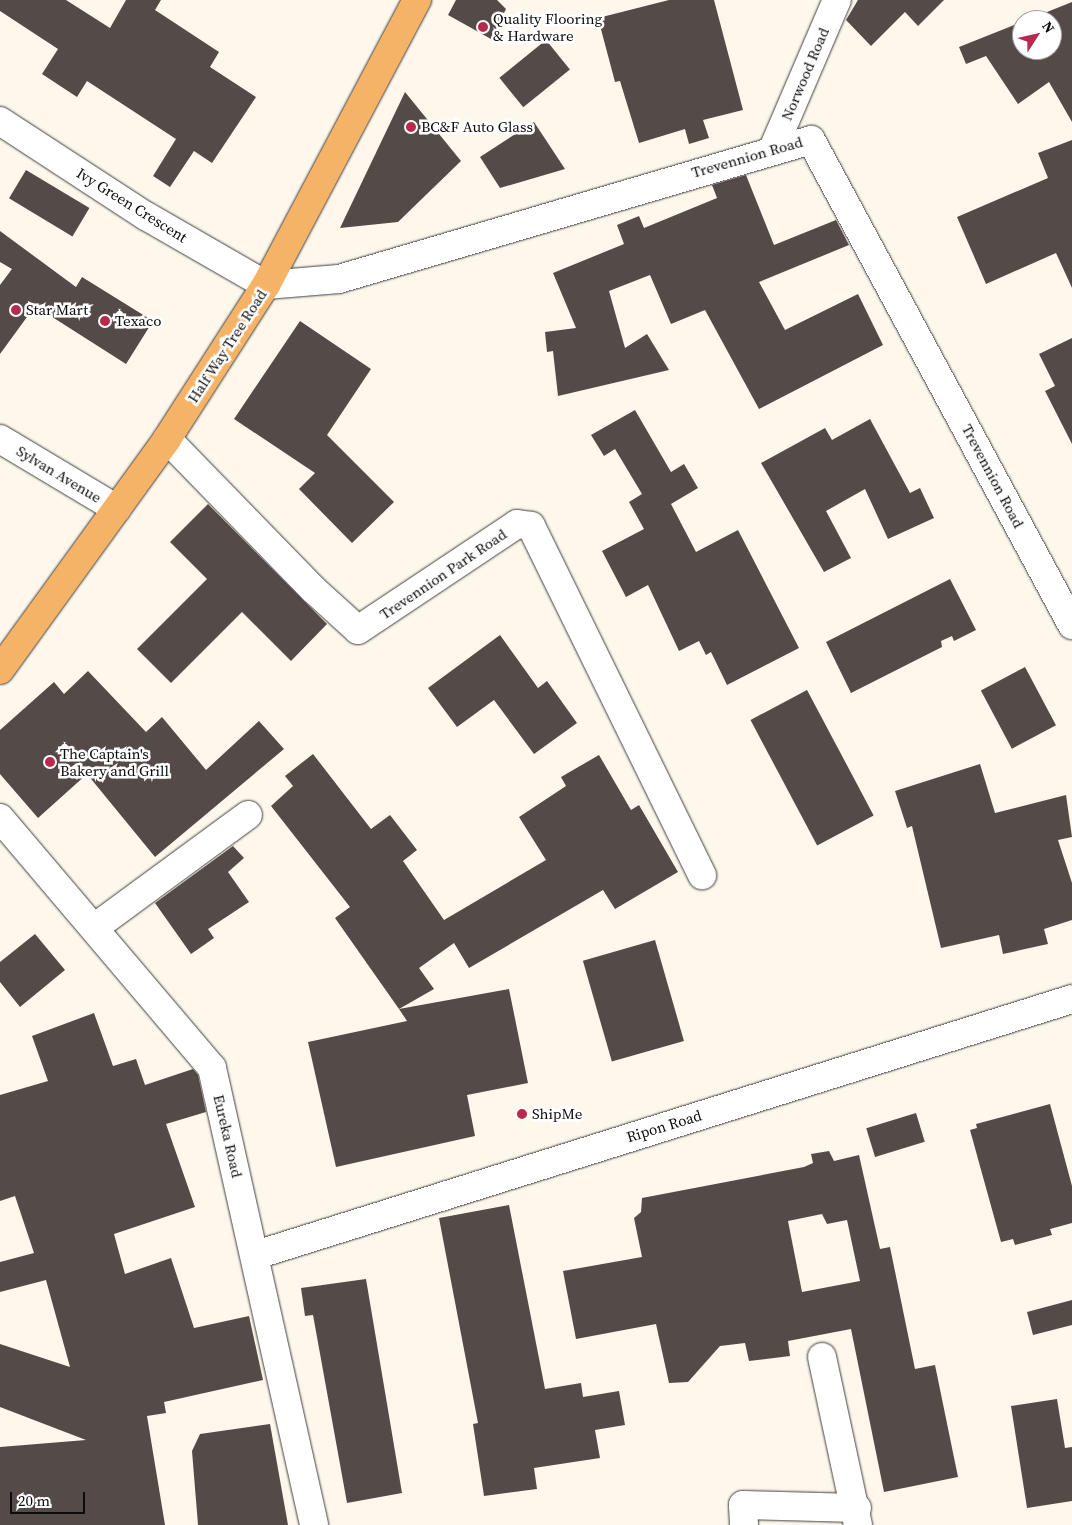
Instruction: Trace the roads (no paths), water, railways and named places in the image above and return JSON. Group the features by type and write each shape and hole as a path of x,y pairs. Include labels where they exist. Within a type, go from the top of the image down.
{"main road":[{"name":"Half Way Tree Road","path":"0,670 167,439 266,285 417,0"}],"street":[{"name":"Norwood Road","path":"773,149 837,0"},
{"name":"Ivy Green Crescent","path":"0,121 146,216 266,285"},
{"name":"Trevennion Road","path":"266,285 339,279 807,139 816,143 1072,625"},
{"name":"Sylvan Avenue","path":"0,439 117,510"},
{"name":"Trevennion Park Road","path":"167,439 314,590 358,630 517,524 531,526 702,875"},
{"path":"94,928 248,814"},
{"name":"Eureka Road","path":"0,818 212,1068 256,1255 284,1400 314,1525"},
{"name":"Ripon Road","path":"256,1255 1072,998"},
{"path":"744,1525 743,1505 857,1516 822,1357"}],"place":[{"name":"Quality Flooring & Hardware","path":"483,27"},
{"name":"BC&F Auto Glass","path":"411,127"},
{"name":"Star Mart","path":"16,310"},
{"name":"Texaco","path":"105,321"},
{"name":"The Captain's Bakery and Grill","path":"50,762"},
{"name":"ShipMe","path":"522,1114"}]}
